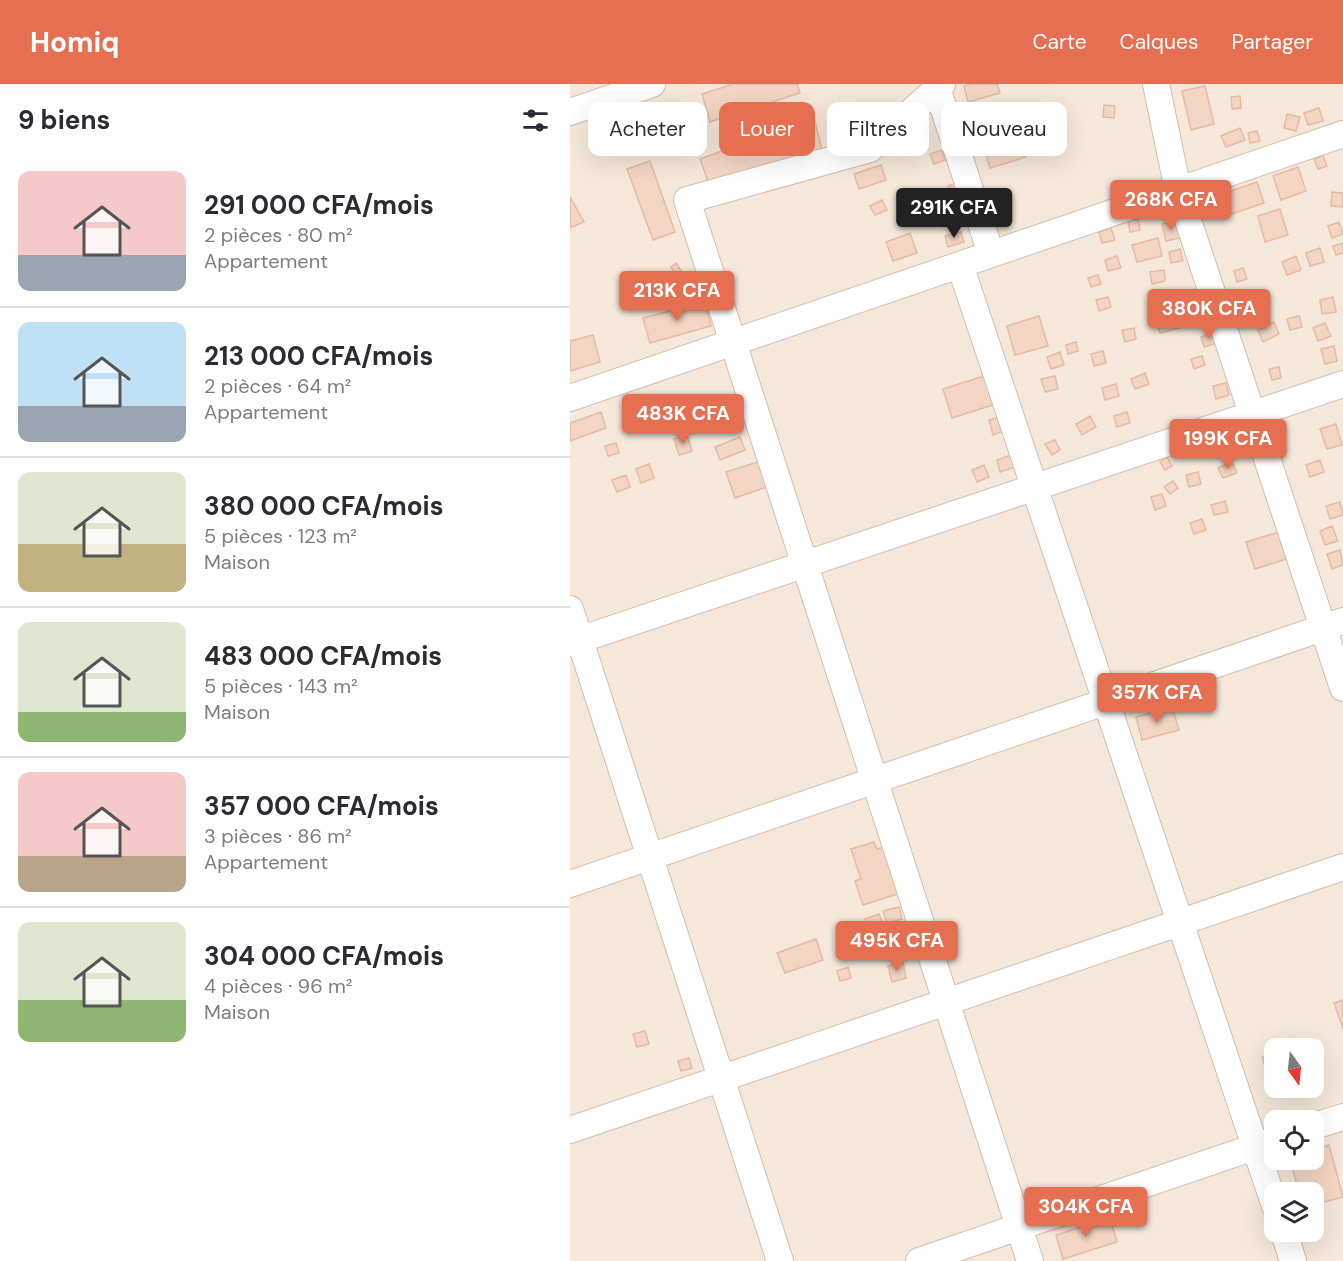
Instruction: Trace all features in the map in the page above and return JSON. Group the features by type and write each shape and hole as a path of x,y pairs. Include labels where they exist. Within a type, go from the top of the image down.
{"street":[{"path":"570,112 652,84"},
{"path":"1156,84 1178,190 1252,414 1333,624 1343,688"},
{"path":"991,254 940,86 870,149 687,200 1030,1261"},
{"path":"570,398 1343,134"},
{"path":"960,265 1180,922 1264,1140"},
{"path":"575,641 1343,384"},
{"path":"570,609 575,641 650,856 780,1261"},
{"path":"570,884 1333,624"},
{"path":"570,1130 1343,867"},
{"path":"1324,1123 1343,1117"},
{"path":"919,1261 1264,1143"},
{"path":"1287,1242 1293,1261"}],"shaded area":[{"path":"570,84 1343,84 1343,1261 570,1261"}],"building":[{"path":"733,84 797,84 800,93 772,102 719,102 719,119 710,122 707,102 704,102 702,94"},
{"path":"997,84 1000,93 968,102 964,86"},
{"path":"1205,86 1214,124 1191,130 1182,91"},
{"path":"1240,96 1241,108 1232,109 1231,97"},
{"path":"1104,105 1115,106 1114,118 1103,117"},
{"path":"1319,108 1323,121 1308,125 1304,113"},
{"path":"1287,114 1300,117 1296,131 1284,128"},
{"path":"815,121 822,150 815,152"},
{"path":"1240,128 1245,140 1226,147 1221,136"},
{"path":"1257,131 1260,141 1250,143 1248,133"},
{"path":"941,150 941,156 944,156 945,160 934,164 930,154"},
{"path":"719,152 719,156 802,157 711,190 700,159"},
{"path":"987,156 1026,156 1026,157 990,168"},
{"path":"1323,156 1327,166 1318,169 1314,159"},
{"path":"650,161 675,232 653,240 627,169"},
{"path":"881,165 886,180 859,189 854,174"},
{"path":"1298,167 1306,191 1281,200 1273,176"},
{"path":"960,182 964,194 951,197 948,186"},
{"path":"1257,182 1264,203 1226,216 1219,195"},
{"path":"1332,192 1343,193 1343,207 1331,206"},
{"path":"570,197 584,222 570,228"},
{"path":"882,200 887,210 875,215 870,206"},
{"path":"963,208 966,218 955,221 952,211"},
{"path":"1280,209 1288,235 1265,242 1258,216"},
{"path":"1138,219 1140,230 1130,232 1128,221"},
{"path":"1177,220 1180,238 1166,241 1162,224"},
{"path":"1339,222 1343,234 1332,238 1328,226"},
{"path":"1111,228 1115,240 1102,243 1099,232"},
{"path":"961,232 964,242 948,247 945,236"},
{"path":"910,233 917,253 893,261 886,242"},
{"path":"1158,238 1162,256 1137,262 1132,245"},
{"path":"1343,243 1343,253 1336,255 1333,246"},
{"path":"1320,248 1324,262 1310,266 1306,253"},
{"path":"1180,249 1183,261 1171,263 1169,252"},
{"path":"1117,256 1121,268 1108,271 1105,260"},
{"path":"1296,256 1301,270 1287,275 1282,262"},
{"path":"676,263 685,277 680,280 671,267"},
{"path":"1243,268 1247,279 1237,282 1234,271"},
{"path":"1164,270 1165,281 1152,284 1150,272"},
{"path":"1098,275 1101,284 1091,287 1088,278"},
{"path":"1108,297 1111,307 1099,311 1096,300"},
{"path":"1164,297 1167,307 1155,311 1152,301"},
{"path":"1333,297 1336,312 1322,314 1320,300"},
{"path":"705,302 711,326 650,343 643,318"},
{"path":"1185,309 1190,325 1160,333 1156,317"},
{"path":"1039,316 1048,346 1015,355 1007,326"},
{"path":"1299,316 1302,327 1290,330 1287,319"},
{"path":"1274,322 1279,334 1263,342 1258,330"},
{"path":"1325,323 1331,336 1318,341 1313,328"},
{"path":"1134,328 1136,339 1125,342 1122,330"},
{"path":"1214,333 1217,343 1204,347 1201,337"},
{"path":"593,335 600,362 570,371 570,341"},
{"path":"1076,342 1078,351 1068,354 1066,345"},
{"path":"1334,346 1337,361 1325,364 1321,349"},
{"path":"1103,351 1106,363 1094,366 1091,354"},
{"path":"1060,352 1064,365 1051,369 1047,357"},
{"path":"1202,356 1205,365 1194,369 1191,359"},
{"path":"1279,367 1281,378 1272,380 1269,369"},
{"path":"1145,373 1149,384 1135,389 1131,379"},
{"path":"984,376 993,405 952,418 943,389"},
{"path":"1055,376 1058,389 1045,392 1041,379"},
{"path":"1226,383 1229,395 1216,399 1213,386"},
{"path":"1116,384 1119,396 1105,400 1102,388"},
{"path":"635,394 638,406 628,409 624,398"},
{"path":"672,402 680,424 668,429 659,406"},
{"path":"601,412 606,428 570,441 570,423"},
{"path":"1127,412 1130,423 1117,427 1114,416"},
{"path":"1090,416 1096,427 1082,435 1076,424"},
{"path":"1000,417 1004,431 993,435 989,420"},
{"path":"1336,424 1342,445 1327,449 1320,429"},
{"path":"687,435 692,451 679,455 674,439"},
{"path":"740,437 745,450 720,460 715,447"},
{"path":"1055,440 1060,450 1052,455 1045,444"},
{"path":"616,443 619,453 608,456 605,446"},
{"path":"1011,455 1015,467 1000,472 997,460"},
{"path":"1167,457 1172,466 1165,470 1160,462"},
{"path":"764,460 773,485 735,498 726,472"},
{"path":"1320,460 1324,472 1310,477 1306,465"},
{"path":"1232,462 1237,473 1223,478 1218,468"},
{"path":"649,464 654,478 641,483 636,469"},
{"path":"984,465 989,477 977,482 972,470"},
{"path":"1198,472 1201,484 1189,487 1186,475"},
{"path":"626,475 630,487 617,492 612,480"},
{"path":"1173,481 1178,488 1170,494 1164,487"},
{"path":"1162,494 1166,506 1155,510 1151,497"},
{"path":"1225,501 1228,512 1214,515 1211,505"},
{"path":"1340,502 1343,515 1330,519 1326,506"},
{"path":"1202,519 1206,530 1194,534 1190,523"},
{"path":"1332,526 1338,541 1325,545 1320,531"},
{"path":"1282,531 1290,558 1255,569 1246,542"},
{"path":"1340,550 1343,565 1332,569 1327,554"},
{"path":"1172,707 1179,730 1142,740 1136,717"},
{"path":"874,842 877,849 890,845 916,888 863,905 855,881 861,879 851,849"},
{"path":"899,907 902,919 887,923 883,911"},
{"path":"879,914 884,926 870,931 865,919"},
{"path":"862,923 865,935 851,939 848,927"},
{"path":"816,939 823,960 785,973 777,953"},
{"path":"903,963 906,978 892,982 888,966"},
{"path":"848,967 851,978 840,981 837,971"},
{"path":"1343,1000 1343,1029 1334,1003"},
{"path":"645,1031 649,1044 637,1047 633,1034"},
{"path":"689,1058 692,1068 681,1071 678,1061"},
{"path":"1329,1145 1343,1197 1324,1202 1324,1182 1296,1182 1293,1170 1324,1170 1324,1147"},
{"path":"1110,1218 1117,1242 1063,1259 1056,1235"}]}
